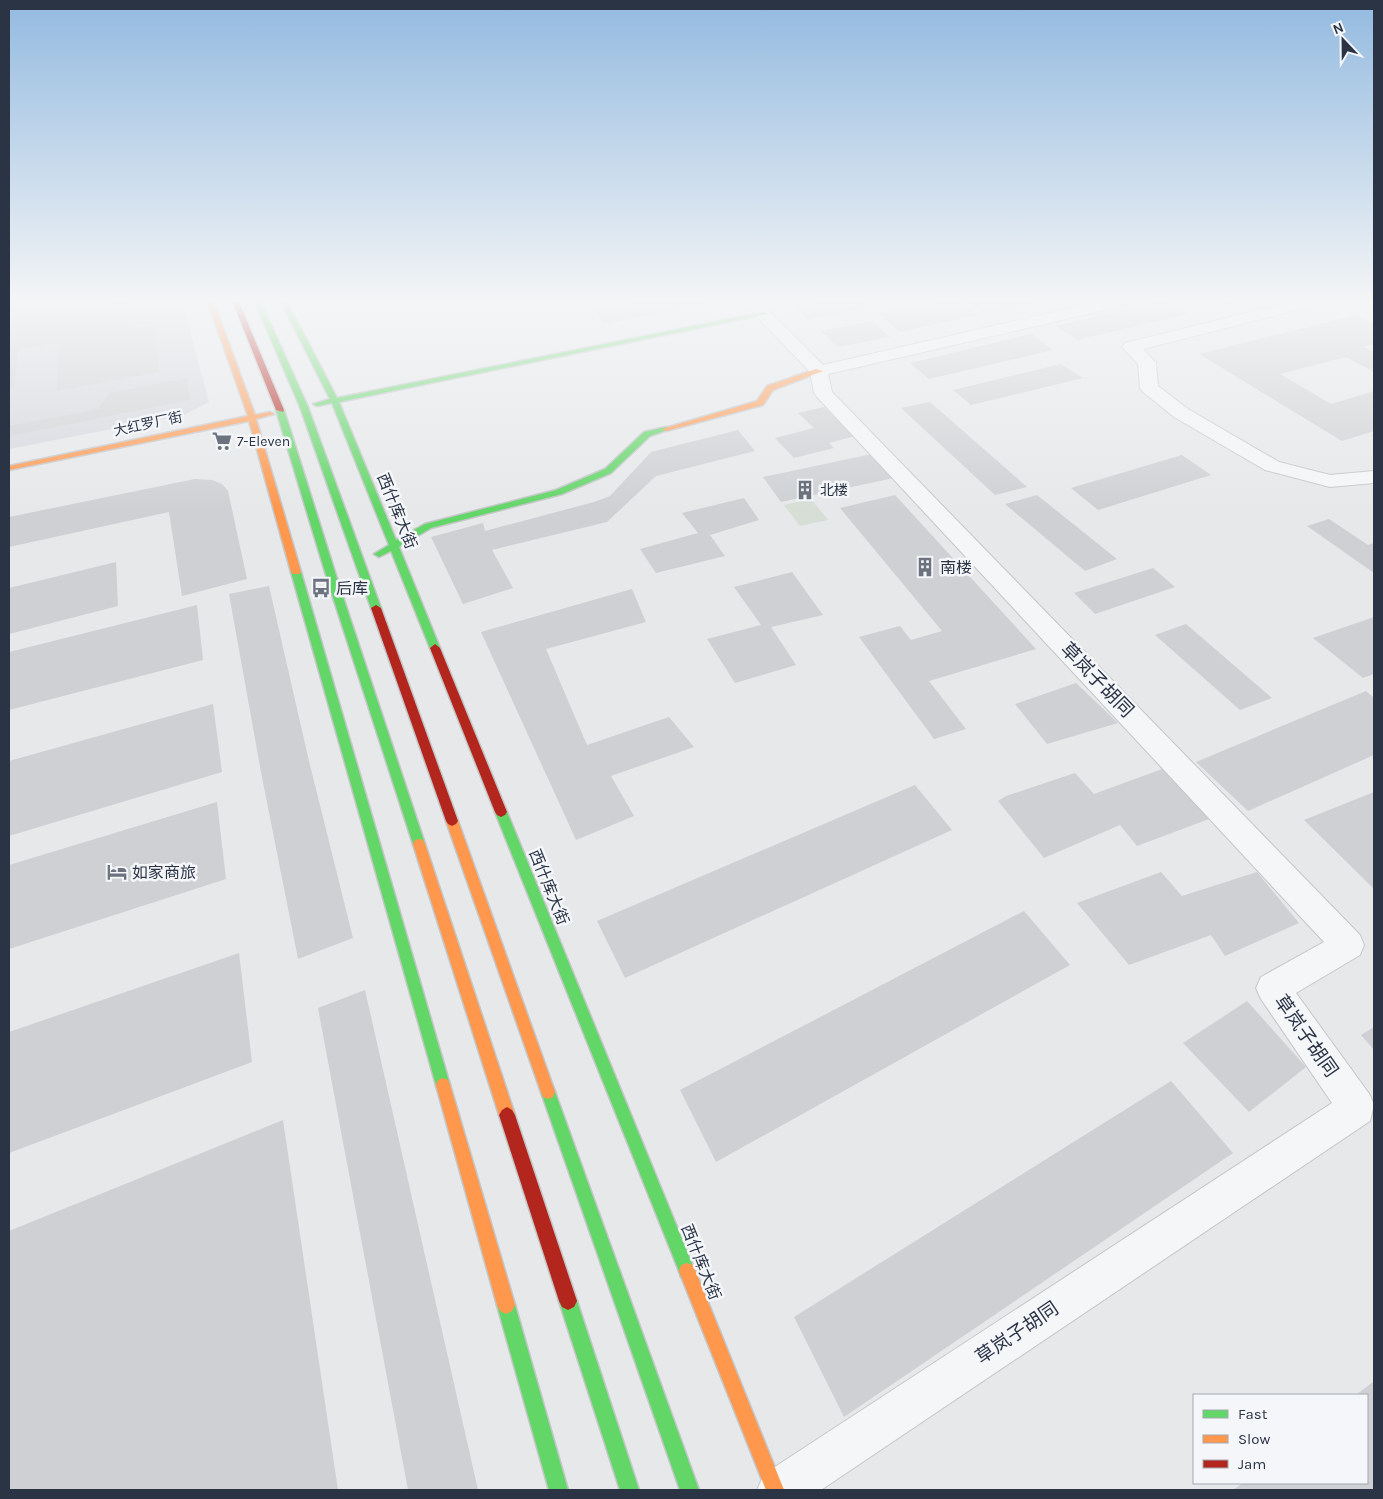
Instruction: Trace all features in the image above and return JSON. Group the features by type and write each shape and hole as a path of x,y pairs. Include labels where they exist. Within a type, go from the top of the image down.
{"street":[{"path":"235,370 252,418 559,1490"},
{"path":"264,370 281,412 334,585 630,1490"},
{"path":"288,370 304,407 690,1490"},
{"name":"西什库大街","path":"319,370 335,401 775,1490"},
{"name":"大红罗厂街","path":"9,468 488,370"},
{"path":"360,564 428,526 559,492 608,471 647,434 760,403 770,388 823,370"},
{"path":"1148,370 1149,388 1181,413 1272,466 1330,481 1374,477"},
{"name":"草岚子胡同","path":"780,1490 1356,1108 1273,988 1348,945 823,393 819,371"}],"shaded area":[{"path":"9,370 201,370 209,402 184,415 9,449"},
{"path":"811,499 828,520 800,526 784,505"}],"building":[{"path":"9,370 16,370 14,388 9,389"},
{"path":"57,370 159,370 159,372 57,391"},
{"path":"918,370 968,370 929,379"},
{"path":"1036,370 1070,370 1083,378 971,405 953,390"},
{"path":"1225,370 1296,370 1280,374 1331,404 1374,391 1374,431 1342,441"},
{"path":"187,378 190,400 9,436 9,426 98,409 109,393"},
{"path":"930,402 1027,487 995,495 901,408"},
{"path":"824,407 855,436 829,443 834,448 794,458 775,438 814,428 798,413"},
{"path":"738,430 755,451 656,476 607,522 492,550 513,588 463,604 431,537 483,523 485,531 594,502 610,496 651,452"},
{"name":"北楼","path":"872,454 894,478 781,502 763,477"},
{"path":"1182,455 1211,475 1098,510 1071,488"},
{"path":"195,479 212,480 222,484 228,491 247,579 182,596 169,512 9,547 9,517"},
{"name":"南楼","path":"895,495 1036,649 929,681 966,729 934,739 859,637 900,626 911,640 942,631 840,508"},
{"path":"1037,495 1117,559 1085,571 1005,504"},
{"path":"744,498 759,520 710,535 725,556 656,573 640,549 698,533 682,513"},
{"path":"1329,519 1368,545 1374,543 1374,573 1307,526"},
{"path":"116,562 118,606 9,634 9,588"},
{"path":"1153,568 1175,587 1095,614 1074,593"},
{"path":"792,572 823,615 771,627 796,665 735,683 707,639 761,625 734,587"},
{"path":"269,586 308,757 353,938 298,959 261,772 229,594"},
{"path":"632,589 646,622 546,649 587,745 669,717 694,747 611,776 634,816 576,840 481,632"},
{"path":"197,605 203,660 9,710 9,652"},
{"path":"1374,617 1374,674 1363,678 1313,638"},
{"path":"1186,624 1272,698 1240,710 1155,635"},
{"path":"1076,683 1118,723 1047,744 1015,704"},
{"path":"1366,691 1374,698 1374,755 1248,811 1196,762"},
{"path":"213,704 222,772 9,836 9,761"},
{"path":"1165,768 1209,819 1137,846 1120,825 1044,858 998,801 1006,796 1075,773 1094,794"},
{"path":"915,785 952,830 625,978 597,921"},
{"path":"1374,792 1374,889 1304,820"},
{"name":"如家商旅","path":"217,802 226,879 9,949 9,865"},
{"path":"1161,872 1182,896 1257,872 1299,923 1225,956 1211,935 1129,965 1077,903"},
{"path":"1024,911 1070,965 716,1162 680,1090"},
{"path":"239,953 252,1062 9,1153 9,1032"},
{"path":"365,990 478,1490 408,1490 318,1008"},
{"path":"1247,1001 1306,1067 1249,1112 1183,1043"},
{"path":"1374,1027 1374,1050 1361,1035"},
{"path":"1171,1081 1233,1153 844,1417 794,1317"},
{"path":"283,1120 338,1490 9,1490 9,1231"},
{"path":"1374,1381 1374,1490 1233,1490 1242,1484 1368,1484 1368,1394 1357,1394"}],"traffic: fast":[{"path":"288,370 304,407 376,608"},
{"path":"319,370 335,401 435,648"},
{"path":"317,404 486,370"},
{"path":"280,410 334,585 419,844"},
{"path":"379,554 428,526 559,492 608,471 647,434 666,429"},
{"path":"296,572 443,1085"},
{"path":"501,812 687,1271"},
{"path":"548,1092 690,1490"},
{"path":"568,1301 630,1490"},
{"path":"506,1305 559,1490"}],"traffic: slow":[{"path":"235,370 252,418 296,572"},
{"path":"666,429 760,403 770,388 819,371"},
{"path":"9,468 270,414"},
{"path":"452,821 548,1092"},
{"path":"419,844 507,1115"},
{"path":"443,1085 506,1305"},
{"path":"687,1271 775,1490"}],"traffic: jam":[{"path":"264,370 280,410"},
{"path":"376,608 452,821"},
{"path":"435,648 501,812"},
{"path":"507,1115 568,1301"}],"place":[{"name":"7-Eleven","path":"222,441"},
{"name":"北楼","path":"805,490"},
{"name":"南楼","path":"925,567"},
{"name":"后库","path":"321,588"},
{"name":"如家商旅","path":"117,872"}]}
